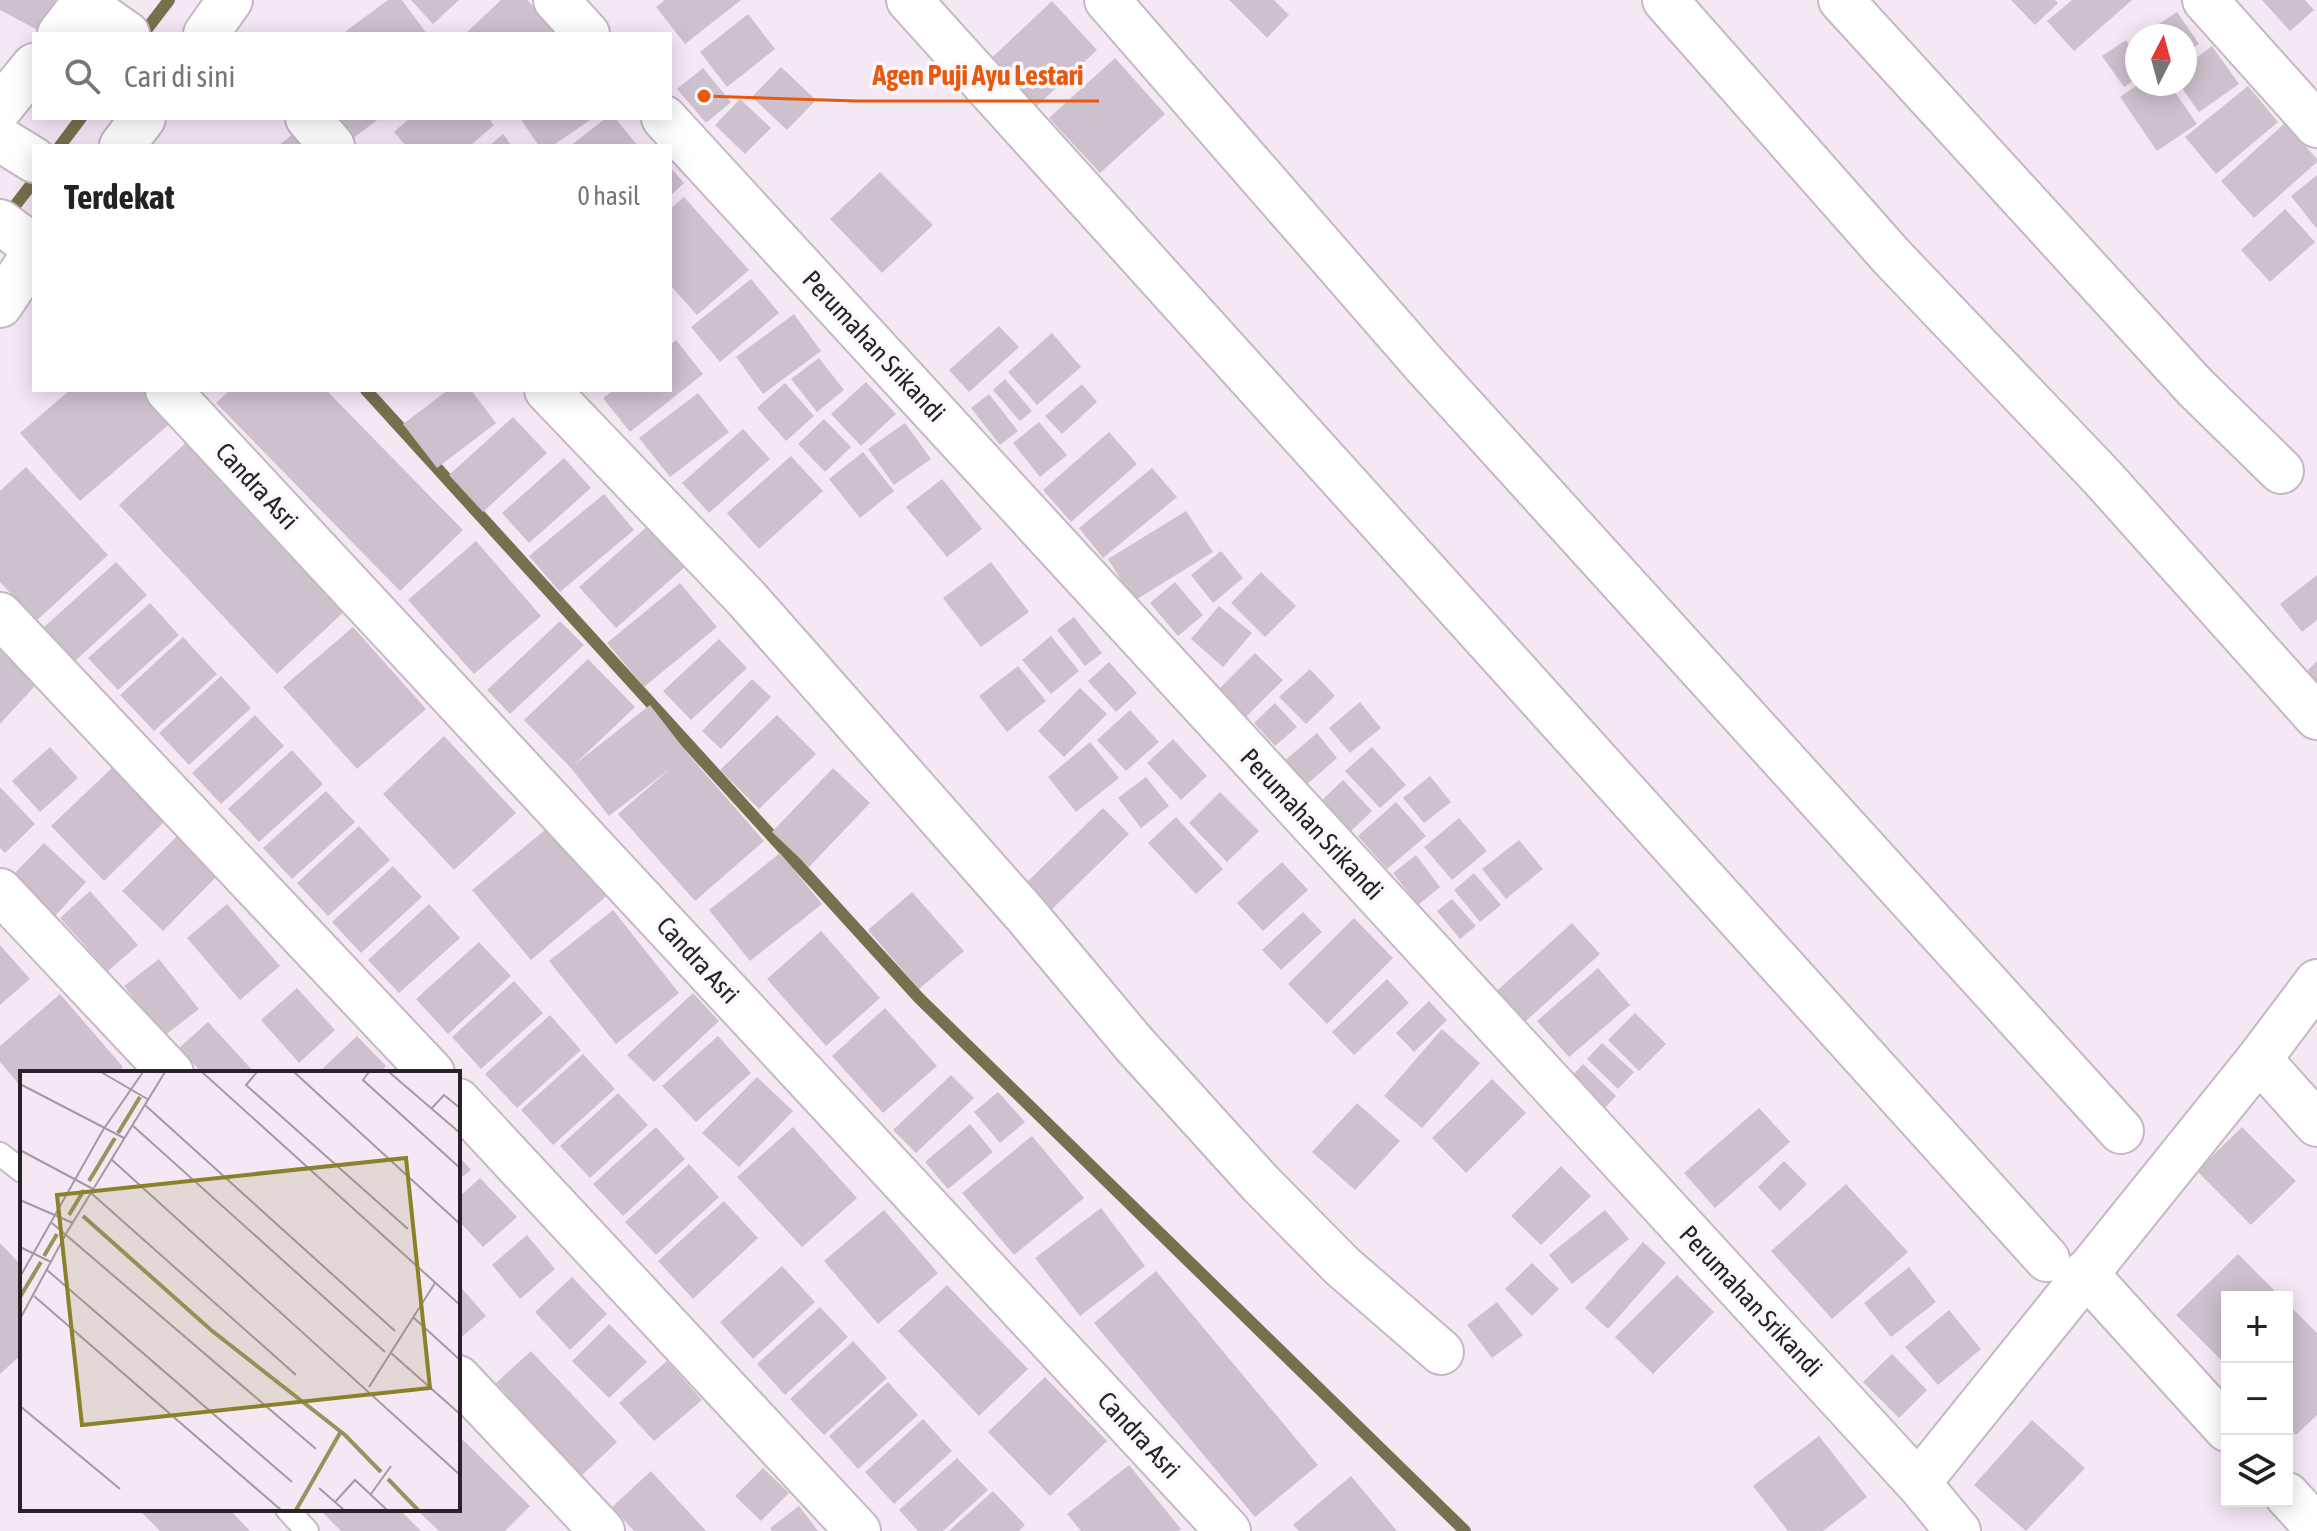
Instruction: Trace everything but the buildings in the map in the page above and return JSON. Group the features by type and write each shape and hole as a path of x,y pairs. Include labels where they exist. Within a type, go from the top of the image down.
{"street":[{"path":"556,0 585,32"},
{"path":"909,0 2066,1266 2221,1423"},
{"path":"1107,0 1425,365 2121,1131"},
{"path":"1665,0 1891,256 2102,477 2317,717"},
{"path":"1841,0 2195,387 2281,471"},
{"path":"2205,0 2317,125"},
{"path":"10,137 32,72"},
{"path":"124,144 142,120"},
{"path":"310,120 330,144"},
{"name":"Perumahan Srikandi","path":"666,120 1918,1483 1958,1531"},
{"path":"0,305 21,240"},
{"name":"Candra Asri","path":"170,392 1228,1531"},
{"path":"549,392 746,598 1026,915 1134,1044 1261,1184 1342,1266 1441,1352"},
{"path":"0,615 430,1071"},
{"path":"0,891 169,1071"},
{"path":"1918,1483 2066,1266 2259,1059 2317,982"},
{"path":"2259,1059 2317,1124"},
{"path":"460,1103 858,1531"},
{"path":"460,1380 602,1531"},
{"path":"2293,1502 2317,1528"}],"lane":[{"path":"0,1154 20,1169"},
{"path":"289,1511 307,1531"}],"waterway":[{"path":"145,32 169,0"},
{"path":"62,144 80,120"},
{"path":"7,216 32,184"},
{"path":"368,392 919,998 1465,1531"}],"place":[{"name":"Agen Puji Ayu Lestari","path":"704,96"}]}
